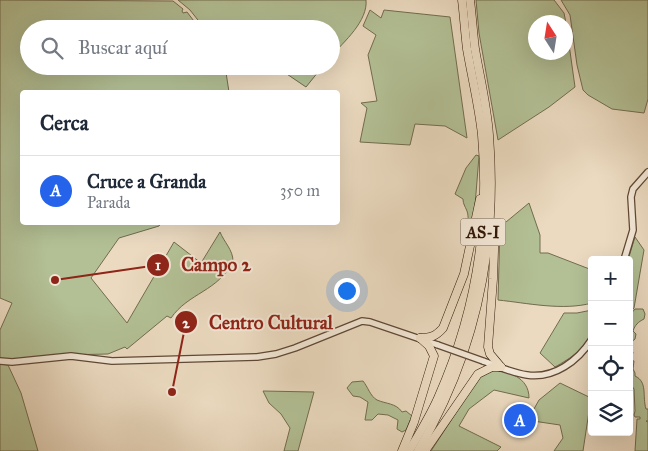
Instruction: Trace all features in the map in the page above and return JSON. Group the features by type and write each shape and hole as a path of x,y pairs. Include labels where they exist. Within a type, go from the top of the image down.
{"highway":[{"name":"AS-I","path":"409,451 438,400 463,334 476,276 483,230 485,134 467,48 462,0"},
{"name":"AS-I","path":"418,451 458,371 470,336 484,278 490,232 492,183 470,0"},
{"path":"402,451 414,422 443,328 464,274 480,204 485,134"},
{"path":"425,451 478,374 488,347 495,218 494,160 485,134"},
{"path":"420,338 430,338 437,335 443,328"},
{"path":"420,338 429,346 434,356"},
{"path":"488,347 490,354 501,367"},
{"path":"478,374 492,367 501,367"}],"street":[{"path":"625,256 633,224 631,197 633,189 648,172"},
{"path":"0,361 12,362 71,356 112,361 256,357 276,354 295,348 362,320 529,376 553,373 565,368 580,355 588,344"}],"green space":[{"path":"0,0 173,1 183,9 183,13 187,12 193,20 20,20 20,75 226,75 229,90 20,90 20,225 160,225 119,238 91,278 127,323 174,242 201,263 220,232 232,253 233,261 220,279 186,303 171,318 167,316 127,349 125,347 108,354 64,355 16,360 0,359 0,330 12,303 0,298"},
{"path":"178,0 366,0 363,16 354,31 340,46 340,20 198,20"},
{"path":"476,0 554,0 564,15 528,15 528,60 571,60 575,87 549,107 498,140 479,33"},
{"path":"561,0 648,0 648,99 644,113 612,109 583,90 573,36 573,15 570,15"},
{"path":"370,10 381,18 384,10 450,17 467,138 445,126 415,124 410,145 360,142 367,108 361,103 377,101 368,55 376,35 363,26"},
{"path":"288,75 316,75 306,87"},
{"path":"476,155 479,156 474,218 471,227 463,199 455,194 466,168"},
{"path":"529,203 540,235 540,253 548,253 588,268 588,304 557,306 498,300 500,227"},
{"path":"635,237 644,250 633,309 633,256 629,256"},
{"path":"635,309 643,309 645,314 644,319 638,323 633,331 633,311"},
{"path":"588,311 588,340 572,356 555,367 540,353 564,313"},
{"path":"633,331 636,334 633,341"},
{"path":"0,364 8,365 21,393 38,451 0,451"},
{"path":"633,369 635,376 642,382 646,409 648,409 648,421 646,421 648,422 648,451 635,451 637,419 640,419 640,417 635,417 634,415"},
{"path":"491,370 510,374 521,380 528,391 529,398 494,390 469,409 459,426 501,447 497,451 431,451 480,376"},
{"path":"363,381 377,400 394,405 402,412 406,411 412,416 406,430 402,432 397,429 398,420 388,415 378,414 372,420 365,420 368,402 360,397 353,396 347,388 352,382"},
{"path":"560,383 588,397 588,418 583,451 554,451 563,438 560,425 533,421 526,423 539,400"},
{"path":"263,391 314,392 298,451 284,451 290,428 281,414 269,403"}],"place":[{"name":"Campo 2","path":"55,280"},
{"name":"Centro Cultural","path":"172,392"},
{"name":"Cruce a Granda","path":"520,420"}]}
